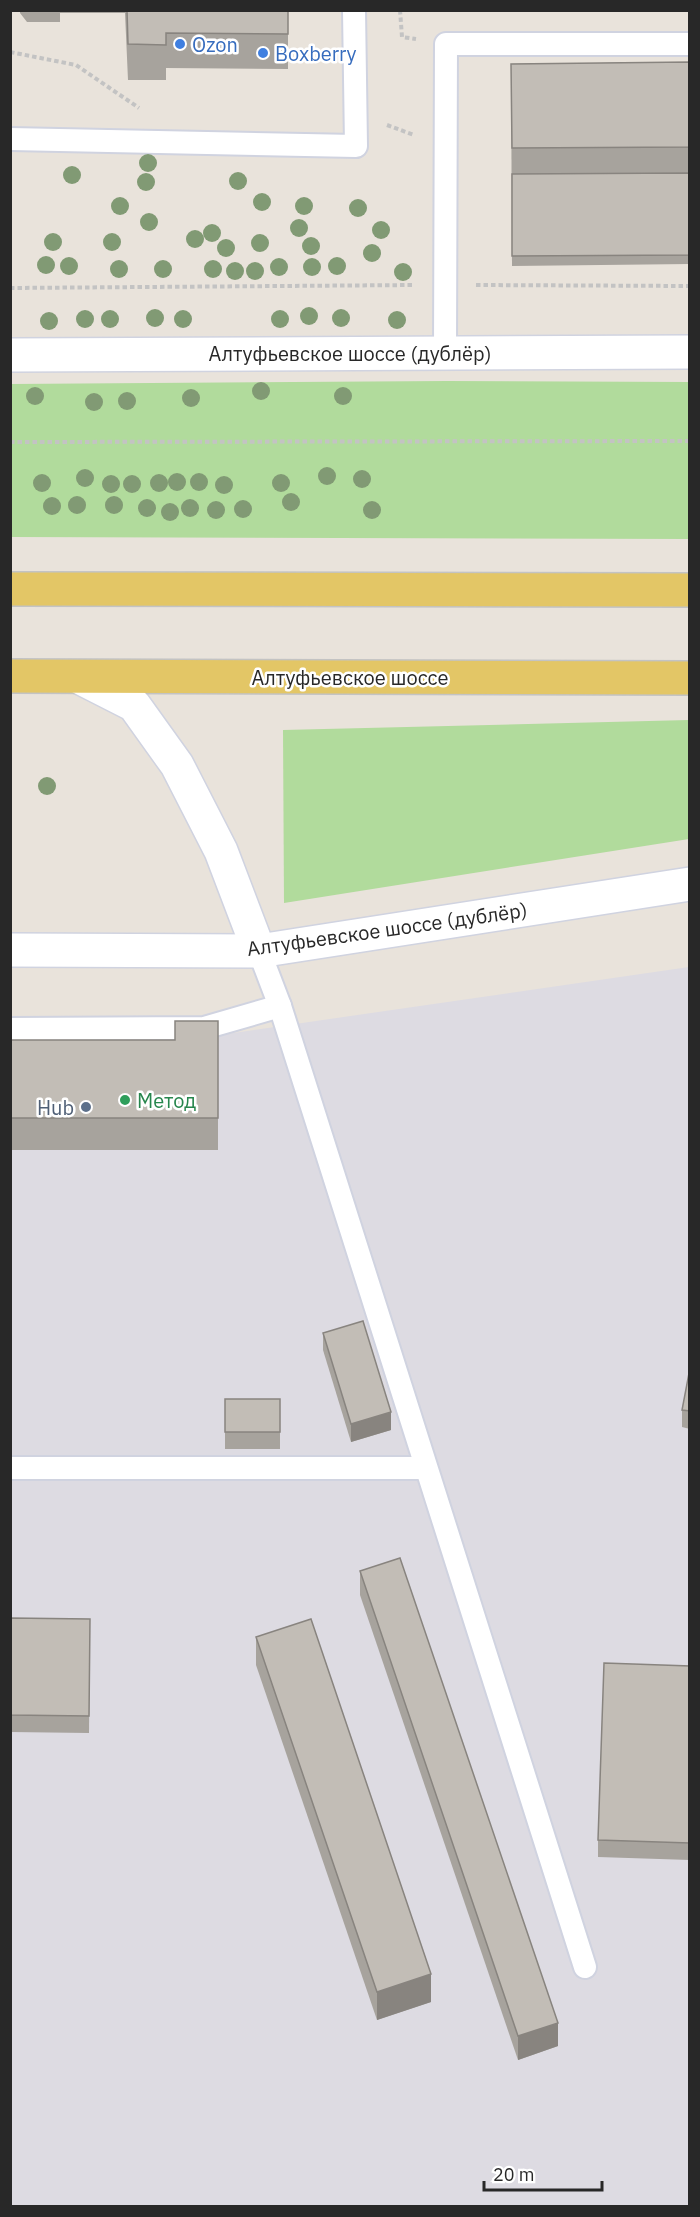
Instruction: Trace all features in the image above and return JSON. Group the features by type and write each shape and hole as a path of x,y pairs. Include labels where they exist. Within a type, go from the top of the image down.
{"main road":[{"path":"10,590 690,590"},
{"name":"Алтуфьевское шоссе","path":"10,676 690,678"}],"street":[{"name":"Алтуфьевское шоссе (дублёр)","path":"10,355 690,352"},
{"path":"79,677 134,705 177,765 221,851 259,951"},
{"name":"Алтуфьевское шоссе (дублёр)","path":"10,950 259,951 690,884"}],"lane":[{"path":"10,139 356,146 354,10"},
{"path":"445,352 446,44 690,44"},
{"path":"259,951 280,1006 585,1967"},
{"path":"10,1029 204,1028 280,1006"},
{"path":"10,1468 425,1468"}],"path":[{"path":"10,52 76,65 142,110"},
{"path":"356,114 447,147"},
{"path":"10,288 690,286"},
{"path":"10,442 690,441"}],"shaded area":[{"path":"689,967 689,2206 11,2206 11,1046 143,1046"}],"green space":[{"path":"689,382 689,539 11,537 11,384"},
{"path":"689,720 689,839 284,903 283,730"}],"building":[{"path":"127,10 288,10 288,34 166,33 166,45 128,44"},
{"path":"690,62 690,147 512,148 511,64"},
{"path":"690,173 690,255 512,256 512,174"},
{"path":"175,1021 218,1021 218,1118 10,1118 10,1040 175,1040"},
{"path":"363,1321 391,1412 351,1424 323,1333"},
{"path":"690,1368 690,1411 682,1410"},
{"path":"225,1399 280,1399 280,1432 225,1432"},
{"path":"400,1558 558,2023 518,2036 360,1571"},
{"path":"10,1618 90,1619 89,1716 10,1715"},
{"path":"311,1619 431,1974 377,1992 256,1637"},
{"path":"604,1663 690,1666 690,1843 598,1840"}],"place":[{"name":"Ozon","path":"180,44"},
{"name":"Boxberry","path":"263,53"},
{"name":"Метод","path":"125,1100"},
{"name":"Hub","path":"86,1107"}]}
